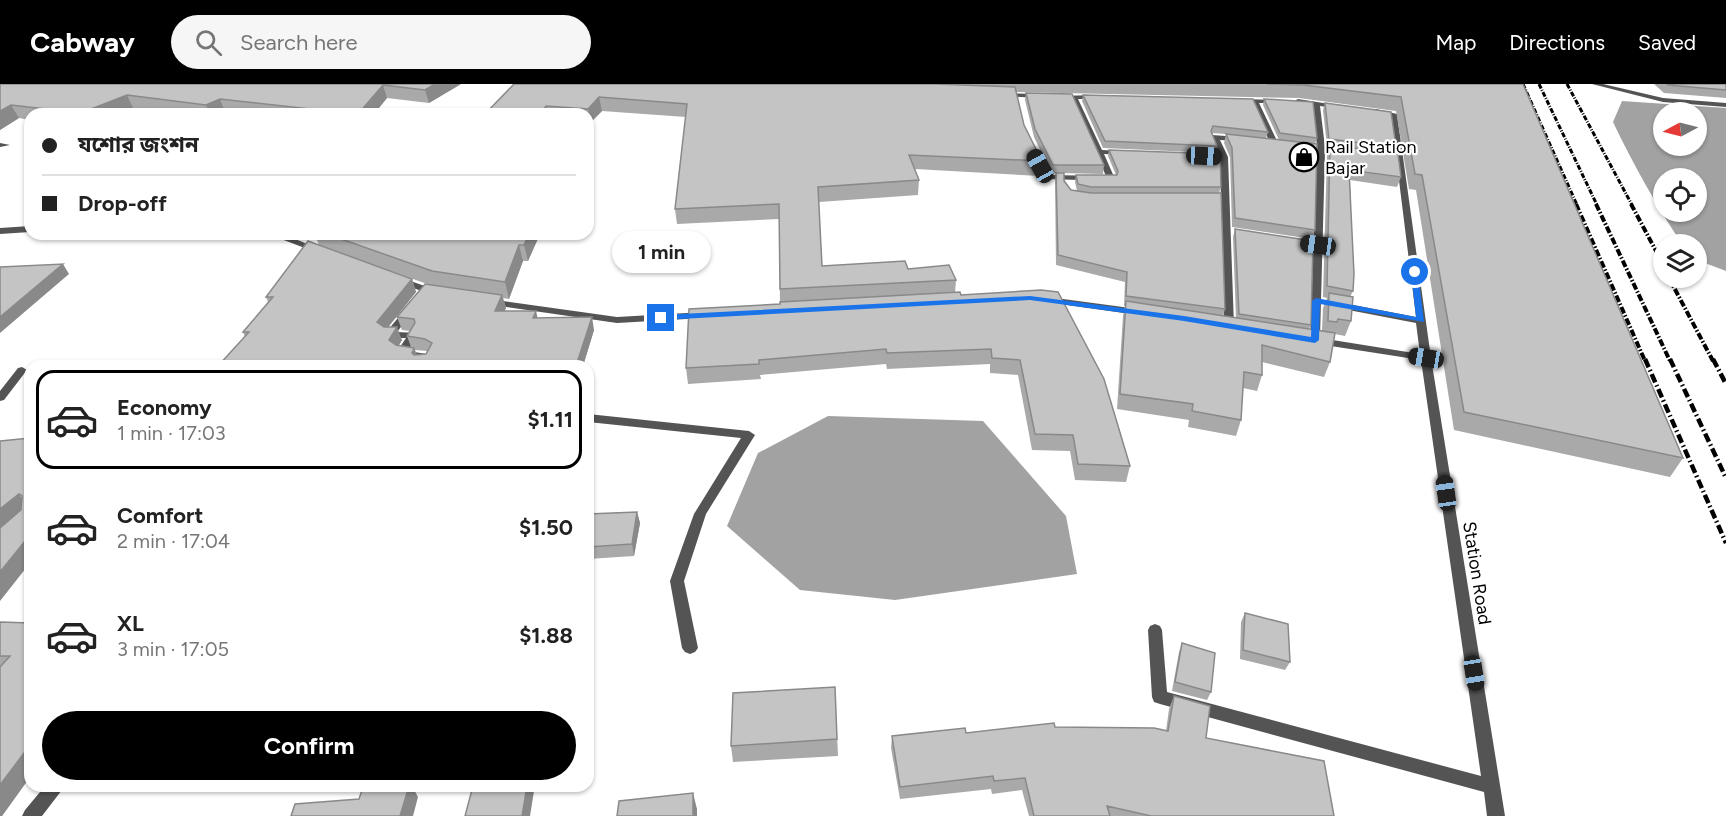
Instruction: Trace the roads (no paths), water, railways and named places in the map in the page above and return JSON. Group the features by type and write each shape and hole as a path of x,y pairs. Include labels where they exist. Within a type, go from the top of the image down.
{"street":[{"path":"1595,84 1663,100 1726,105"},
{"path":"996,95 1108,98"},
{"path":"1018,96 1020,106"},
{"path":"1034,154 1047,177 1069,184 1111,180 1074,97"},
{"path":"1232,100 1350,108"},
{"path":"1255,101 1274,143"},
{"path":"1317,104 1321,149 1316,301 1310,339 1426,358"},
{"name":"Station Road","path":"1372,111 1394,114 1395,159 1496,816"},
{"path":"1218,324 1234,327 1226,231 1224,158 1215,137 1251,140"},
{"path":"1262,142 1283,144"},
{"path":"1293,146 1355,154"},
{"path":"1100,152 1134,153"},
{"path":"1202,156 1224,158"},
{"path":"1215,198 1226,198"},
{"path":"0,231 24,229"},
{"path":"1226,231 1238,233"},
{"path":"291,240 327,253"},
{"path":"1307,243 1318,245"},
{"path":"393,277 426,290 447,295"},
{"path":"426,290 389,335 413,335 401,353 429,357 427,360"},
{"path":"1042,300 1149,314"},
{"path":"482,301 617,320 711,315"},
{"path":"1316,301 1421,321"},
{"path":"0,398 22,370"},
{"path":"594,419 749,435 700,514 677,581 690,648"},
{"path":"1155,630 1160,697 1491,786"},
{"path":"31,816 51,792"}],"railway":[{"path":"1523,84 1577,205"},
{"path":"1539,84 1597,205"},
{"path":"1567,84 1632,205"},
{"path":"1576,204 1645,361"},
{"path":"1596,204 1670,361"},
{"path":"1631,204 1653,245"},
{"path":"1674,288 1713,361"},
{"path":"1645,359 1726,543"},
{"path":"1670,359 1726,478"},
{"path":"1713,359 1726,384"}],"place":[{"name":"Rail Station Bajar","path":"1304,157"}]}
